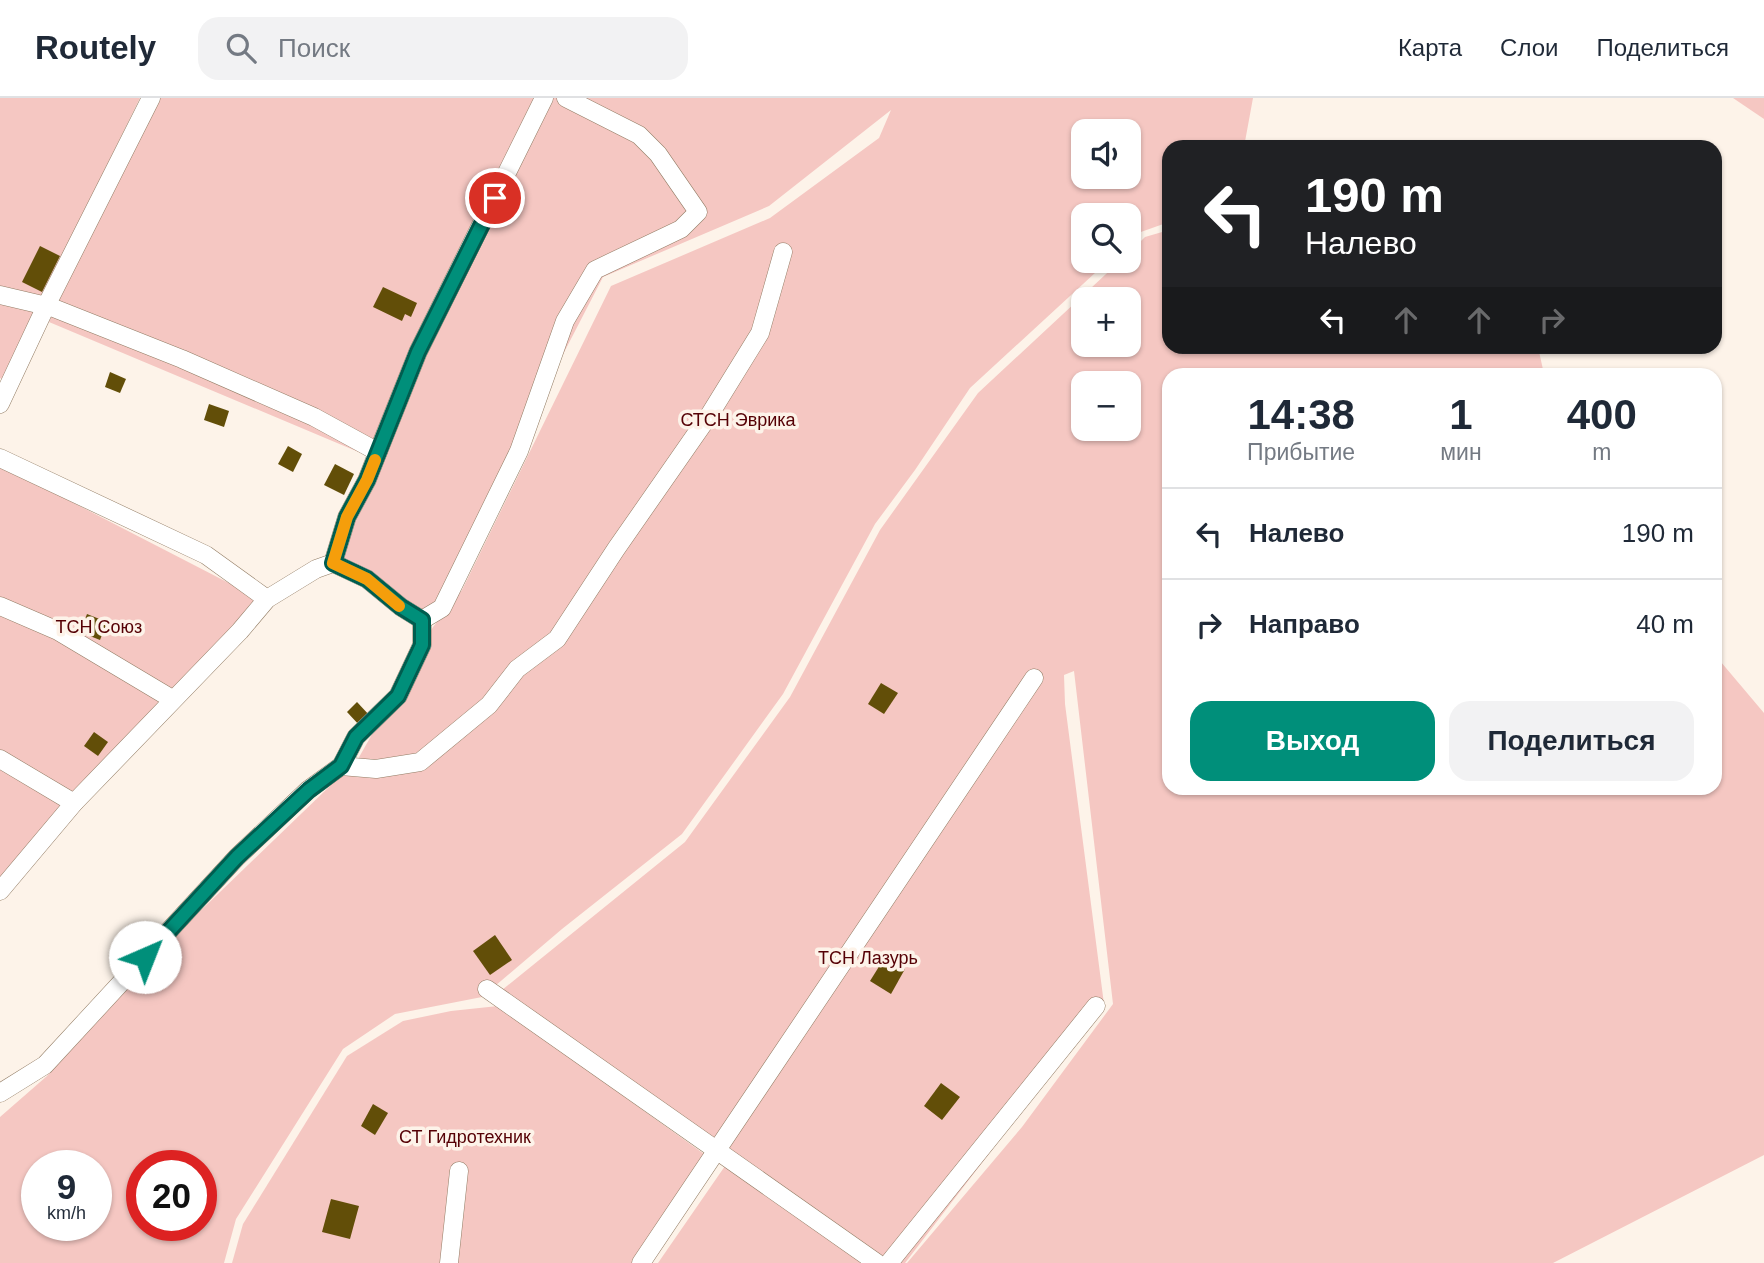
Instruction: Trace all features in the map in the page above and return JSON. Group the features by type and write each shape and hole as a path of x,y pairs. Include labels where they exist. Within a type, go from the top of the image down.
{"street":[{"path":"0,404 46,306 151,98"},
{"path":"333,563 347,517 367,480 418,352 544,98"},
{"path":"422,620 442,608 469,556 519,451 565,321 595,270 681,229 698,212 658,154 639,135 566,98"},
{"path":"341,766 376,769 420,762 489,705 517,669 557,639 615,549 710,414 760,332 783,252"},
{"path":"0,295 46,306 182,359 314,417 378,452"},
{"path":"0,458 206,555 267,599"},
{"path":"0,891 74,803 240,631 267,599 316,569 333,563 367,579 401,607 422,620"},
{"path":"0,606 58,631 172,699"},
{"path":"0,1093 45,1065 237,857 309,790 341,766 356,737 398,696 422,645 422,620"},
{"path":"641,1263 1034,678"},
{"path":"0,759 74,803"},
{"path":"487,989 877,1263"},
{"path":"889,1263 1096,1006"},
{"path":"449,1263 459,1171"}],"green space":[{"path":"0,98 140,98 2,379 0,378"},
{"name":"СТСН Эврика","path":"152,98 1253,98 1245,140 1162,140 1162,224 1141,232 1141,203 1071,203 1071,273 1095,273 1080,287 1071,287 1071,295 970,388 875,524 783,694 682,834 562,929 482,997 395,1014 343,1049 236,1219 224,1263 0,1263 0,1117 47,1076 192,919 358,759 433,627 462,590 611,286 770,218 879,138 891,110 769,206 603,277 434,604 422,610 328,551 368,456 49,322"},
{"path":"1733,98 1764,98 1764,119"},
{"name":"ТСН Лазурь","path":"1162,232 1162,354 1540,354 1543,368 1162,368 1162,795 1722,795 1722,663 1764,713 1764,1155 1553,1263 907,1263 1022,1127 1113,1004 1074,671 1064,675 1065,704 1104,1004 905,1263 658,1263 734,1153 502,990 685,842 790,697 880,530 978,393 1071,307 1071,357 1141,357 1141,287 1092,287 1107,273 1141,273 1141,241 1145,237"},
{"name":"ТСН Союз","path":"0,465 258,598 0,883"},
{"name":"СТ Гидротехник","path":"498,1006 718,1164 639,1263 232,1263 243,1224 347,1056 403,1021 451,1011"}],"building":[{"path":"40,246 60,256 42,292 22,282"},
{"path":"383,287 417,303 411,317 405,314 402,321 373,307"},
{"path":"110,372 126,379 120,393 105,387"},
{"path":"209,404 229,411 224,427 204,420"},
{"path":"288,446 302,454 293,472 278,464"},
{"path":"335,464 354,474 344,495 324,485"},
{"path":"87,614 107,622 100,640 80,632"},
{"path":"881,683 898,693 884,714 868,704"},
{"path":"357,702 370,716 360,726 347,712"},
{"path":"94,732 108,742 98,756 84,746"},
{"path":"495,935 512,960 490,975 473,951"},
{"path":"885,957 905,969 891,994 870,981"},
{"path":"941,1083 960,1097 942,1120 924,1106"},
{"path":"373,1104 388,1113 375,1135 361,1126"},
{"path":"331,1199 359,1206 350,1239 322,1232"}],"slow traffic":[{"path":"375,460 347,517 333,563 367,579 399,606"}],"route":[{"path":"145,957 237,857 309,790 341,766 356,737 398,696 422,645 422,620 401,607 367,579 333,563 347,517 367,480 418,352 495,198"}]}
